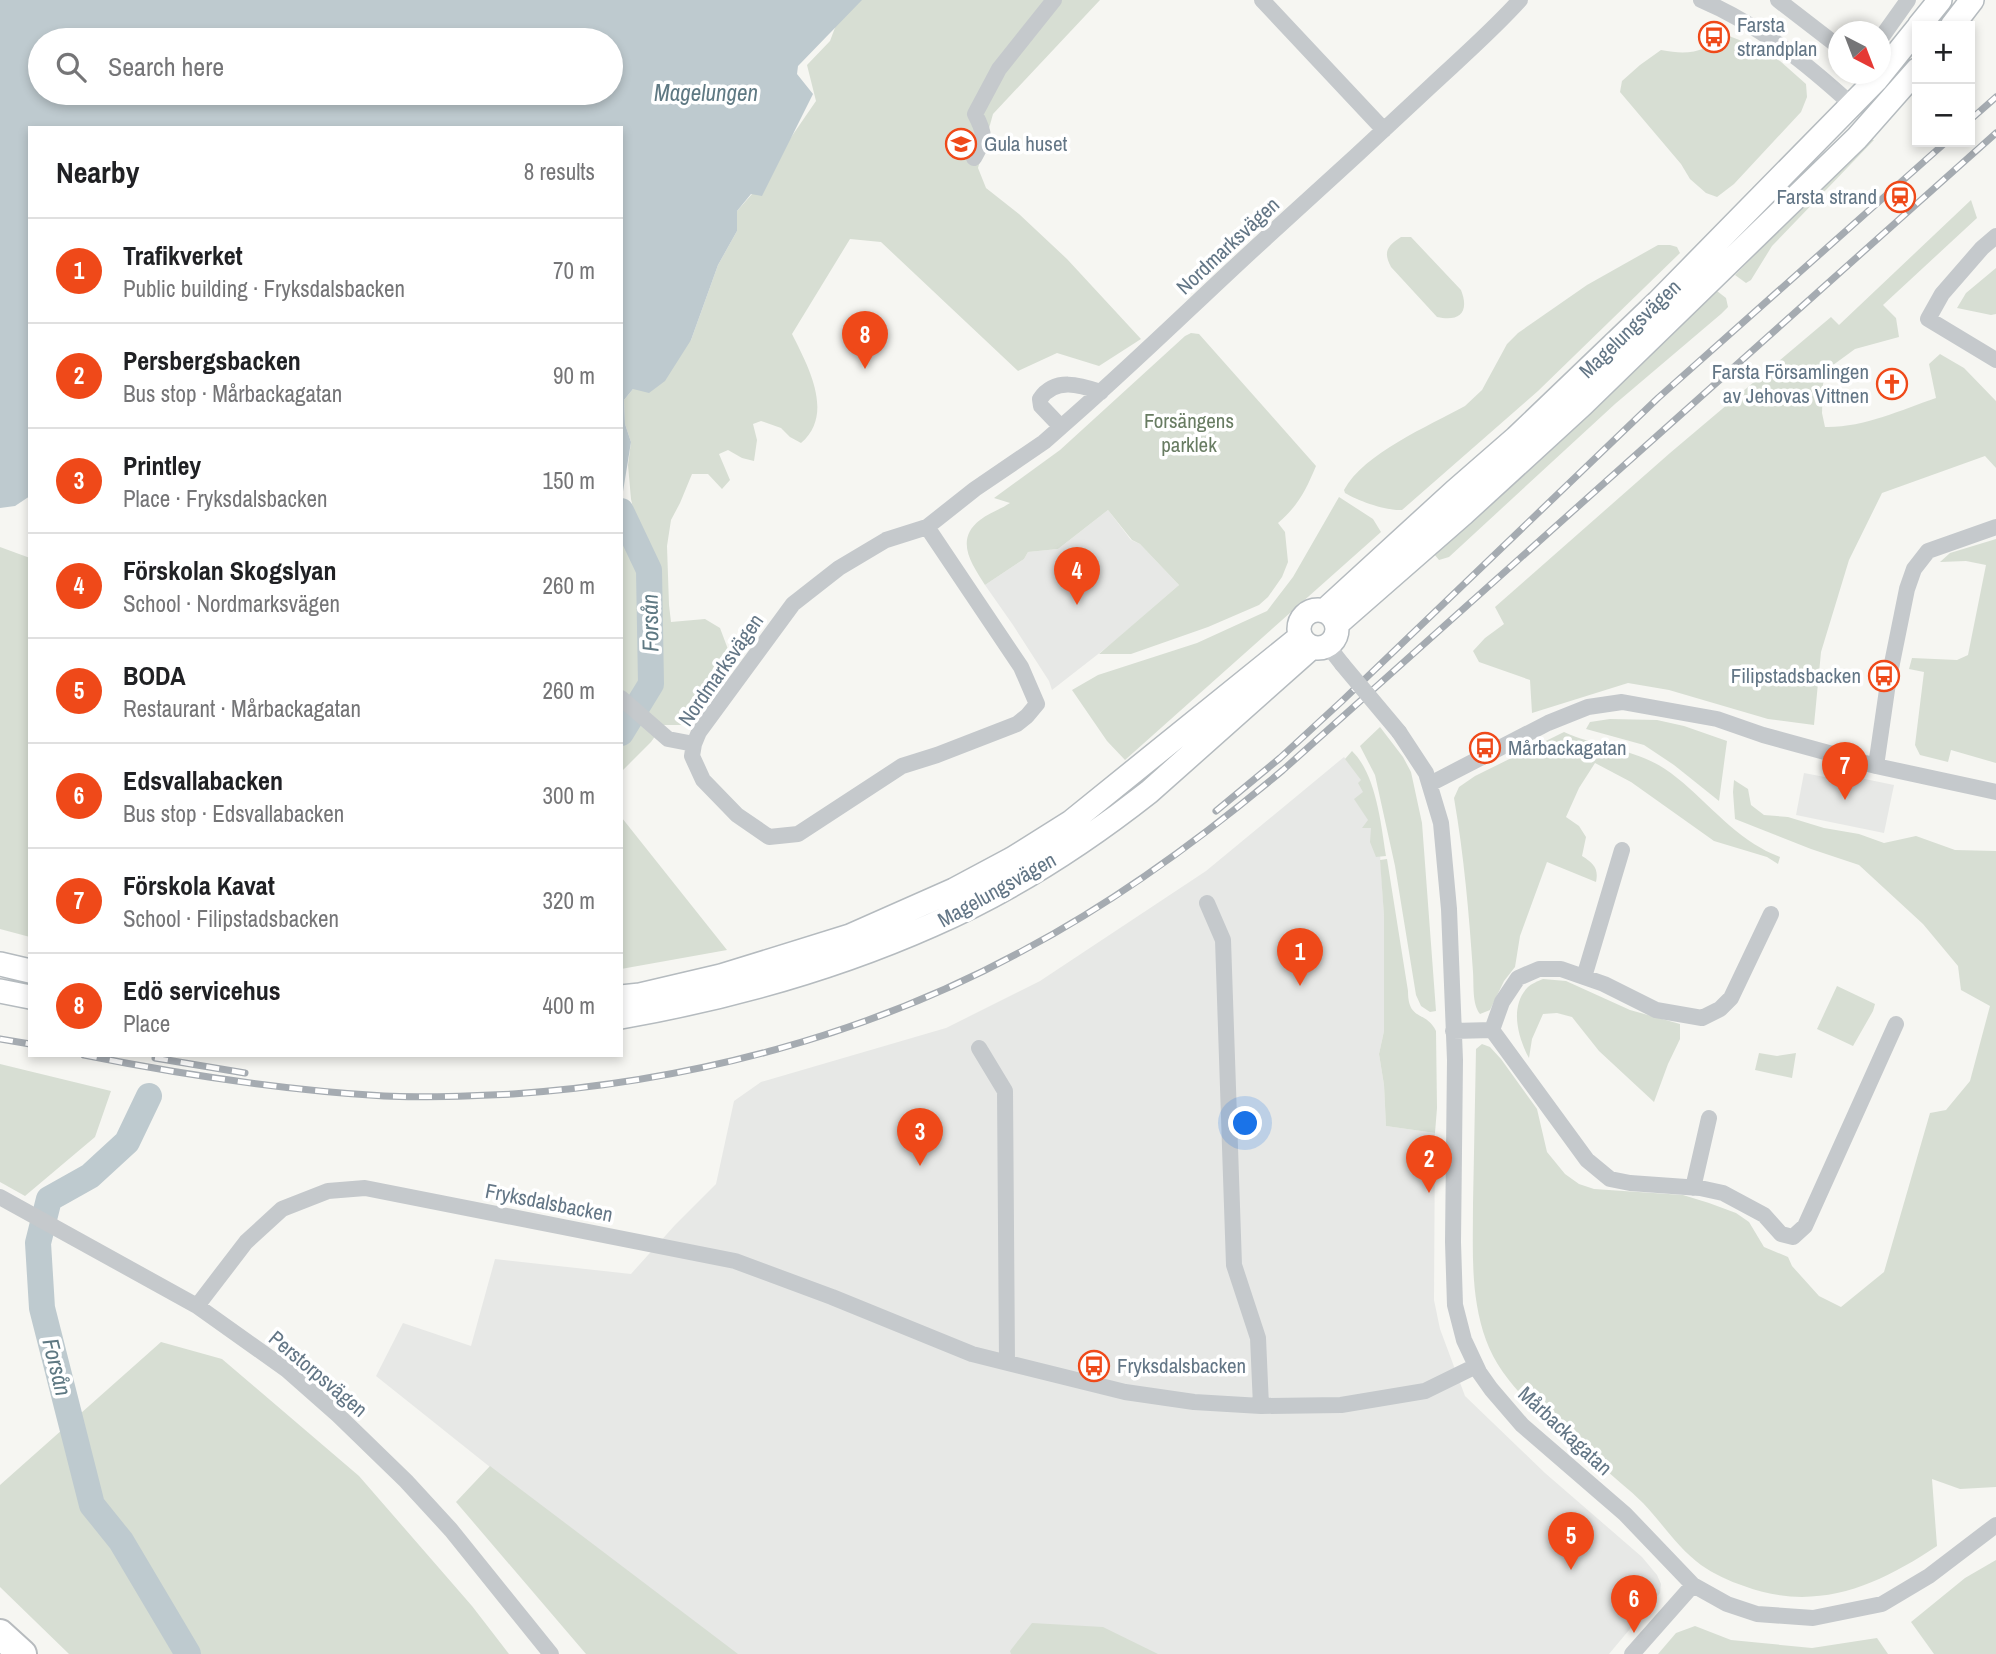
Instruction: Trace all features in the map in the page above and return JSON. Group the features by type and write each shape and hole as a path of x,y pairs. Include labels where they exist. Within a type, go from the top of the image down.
{"highway":[{"path":"0,1633 22,1654"}],"main road":[{"name":"Magelungsvägen","path":"1923,21 1940,0"},
{"path":"1956,21 1972,0"},
{"name":"Magelungsvägen","path":"1330,617 1454,492 1516,438 1658,302 1876,80 1912,35"},
{"name":"Magelungsvägen","path":"1330,617 1535,449 1750,244 1873,121 1912,76"},
{"path":"1852,105 1873,121"},
{"name":"Magelungsvägen","path":"1313,643 1299,626 1304,616 1313,610 1330,617"},
{"name":"Magelungsvägen","path":"623,997 721,976 850,936 989,872 1071,822 1313,643 1336,637 1330,617"},
{"name":"Magelungsvägen","path":"623,1017 721,996 834,963 933,925 983,900 1077,845 1149,792 1313,643"},
{"path":"0,964 28,971"},
{"path":"0,990 28,997"}],"street":[{"path":"974,158 983,143 984,131 975,114 999,69 1054,0"},
{"path":"1262,0 1384,130"},
{"name":"Nordmarksvägen","path":"927,527 1021,667 1037,704 1017,724 902,766 798,834 769,836 737,815 704,780 692,756 699,732 793,604 839,568 886,540 927,527 975,489 1044,442 1384,130 1520,0"},
{"path":"1778,0 1828,39"},
{"path":"1891,24 1908,0"},
{"path":"1711,2 1775,40 1852,105"},
{"path":"1996,236 1942,294 1928,319 1996,360"},
{"path":"1061,427 1041,406 1040,399 1045,392 1056,386 1074,384 1101,392"},
{"path":"1876,766 1888,683 1907,589 1914,569 1928,551 1996,527"},
{"name":"Mårbackagatan","path":"1313,643 1342,664 1399,732 1419,761 1430,784 1441,823 1445,852 1454,1031 1455,1305 1464,1340 1476,1367 1501,1402 1522,1425 1625,1514 1693,1585 1727,1604 1757,1614 1813,1618 1882,1604 1908,1589 1996,1525"},
{"path":"623,700 668,739 694,744"},
{"path":"1430,784 1548,723 1588,707 1622,702 1717,719 1763,735 1876,766 1996,792"},
{"path":"1584,977 1622,850"},
{"path":"1207,903 1223,940 1234,1265 1258,1338 1261,1406"},
{"path":"1492,1030 1502,1002 1518,978 1539,970 1561,970 1604,984 1656,1010 1702,1018 1720,1009 1731,998 1771,914"},
{"path":"1492,1030 1587,1160 1610,1179 1723,1193 1764,1215 1781,1234 1793,1237 1805,1226 1896,1024"},
{"path":"1454,1031 1492,1030"},
{"path":"979,1048 1005,1091 1007,1362"},
{"path":"1693,1188 1709,1118"},
{"name":"Fryksdalsbacken","path":"197,1306 246,1242 282,1209 328,1191 365,1188 735,1261 972,1354 1125,1392 1194,1402 1261,1406 1341,1405 1425,1391 1476,1367"},
{"name":"Perstorpsvägen","path":"0,1198 197,1306 287,1370 377,1453 451,1530 551,1654"},
{"path":"1632,1654 1693,1585"}],"shaded area":[{"path":"1108,510 1131,540 1140,544 1179,585 1111,644 1052,690 1049,681 985,585 1024,559 1028,552 1058,549"},
{"path":"1344,757 1370,790 1374,830 1380,853 1384,916 1384,1031 1379,1054 1386,1126 1435,1133 1434,1300 1440,1329 1465,1396 1545,1473 1642,1557 1657,1575 1661,1584 1660,1593 1609,1654 733,1654 555,1519 376,1376 403,1323 471,1346 495,1259 631,1274 716,1184 734,1101 761,1082 946,1028 1040,981 1206,871"},
{"path":"1804,773 1851,782 1860,778 1894,785 1884,833 1796,815"}],"green space":[{"path":"855,0 1100,0 993,114 978,168 986,188 1019,214 1067,259 1141,339 1099,366 1057,353 1018,371 881,242 850,239 792,334 805,360 815,390 816,418 811,431 801,443 781,428 761,421 753,424 757,440 754,461 728,450 719,454 730,480 722,489 708,474 692,474 671,520 667,546 671,622 705,619 720,628 729,652 729,673 697,718 681,725 663,725 651,742 623,770 623,746 654,698 657,652 657,571 635,517 631,499 628,465 631,442 625,424 624,400 633,389 691,340 718,265 737,231 737,211 752,194 816,101 807,65 830,41 839,17"},
{"path":"1729,36 1780,61 1806,84 1807,97 1801,112 1734,184 1717,197 1706,193 1690,179 1681,164 1620,92 1622,81 1661,50 1696,51"},
{"path":"1867,140 1874,140 1772,246 1751,280 1746,283 1735,275"},
{"path":"1971,200 1977,218 1883,305 1896,318 1899,337 1855,349 1829,368 1823,384 1822,413 1825,427 1839,427 1881,417 1936,398 1929,364 1940,354 1964,368 1996,401 1996,468 1985,456 1882,493 1849,560 1821,652 1814,725 1768,719 1669,690 1628,683 1532,713 1530,680 1479,662 1473,651 1504,624 1495,607 1670,453 1831,317 1839,325"},
{"path":"1401,237 1411,237 1461,290 1464,305 1457,317 1437,317 1391,267 1387,257 1388,250 1392,243"},
{"path":"1658,245 1677,247 1680,253 1538,391 1402,510 1373,505 1345,493 1344,490 1353,477 1382,452 1465,406 1482,390 1507,344 1518,333 1587,285"},
{"path":"1996,268 1996,314 1957,308 1966,293"},
{"path":"1717,291 1726,298 1728,307 1721,314 1615,404 1449,557 1439,560 1434,554 1605,398"},
{"name":"Forsängens parklek","path":"1191,333 1199,334 1316,466 1301,497 1278,523 1285,532 1288,562 1282,577 1259,605 1208,627 1131,654 1099,654 1179,585 1140,544 1132,540 1108,510 1058,549 1028,552 1024,559 985,585 968,552 968,536 980,520 1010,503 994,498 1060,450"},
{"path":"1339,497 1373,519 1381,532 1125,760 1107,741 1072,690 1098,675 1197,643 1267,611 1293,577"},
{"path":"623,535 637,576 643,622 643,683 633,704 623,716"},
{"path":"1996,539 1996,763 1951,750 1948,762 1920,755 1915,745 1924,672 1909,669 1912,658 1957,660 1968,655 1986,565 1966,561 1940,562 1950,553"},
{"path":"0,547 28,557 28,936 0,929"},
{"path":"1610,719 1657,720 1727,741 1719,801 1644,745 1586,729 1590,722"},
{"path":"1380,727 1411,772 1422,823 1436,1011 1430,1012 1421,1006 1416,995 1395,866 1375,775 1360,746"},
{"path":"1564,732 1629,752 1665,769 1736,831 1780,857 1778,864 1767,857 1714,841 1631,782 1595,763 1579,788 1566,817 1579,826 1586,837 1582,856 1594,866 1597,873 1596,882 1547,862 1520,936 1515,967 1504,981 1490,1010 1480,1014 1475,1000 1466,885 1454,798 1459,787 1475,776"},
{"path":"1352,751 1367,773 1372,786 1386,856 1376,857 1370,842 1371,828 1362,828 1368,820 1354,799 1363,792 1358,783 1361,780 1345,759"},
{"path":"1734,780 1748,789 1751,805 1764,815 1788,817 1824,828 1859,834 1884,843 1916,836 1955,850 1996,851 1996,1487 1960,1489 1932,1479 1937,1546 1892,1573 1869,1583 1821,1596 1771,1594 1744,1586 1716,1574 1693,1558 1643,1503 1551,1423 1506,1376 1494,1359 1486,1340 1477,1307 1473,1273 1476,1049 1482,1044 1490,1047 1501,1059 1537,1109 1547,1152 1565,1174 1579,1184 1594,1189 1683,1195 1736,1213 1749,1222 1764,1247 1788,1257 1792,1266 1819,1296 1841,1307 1884,1272 1930,1113 1946,1110 1970,1081 1990,1006 1961,990 1958,966 1923,924 1859,865 1735,819"},
{"path":"623,819 727,950 623,969"},
{"path":"1387,859 1409,1001 1414,1012 1427,1020 1436,1031 1435,1133 1386,1126 1379,1054 1384,1031 1384,916 1380,860"},
{"path":"1543,979 1566,981 1630,1010 1680,1024 1680,1039 1654,1102 1599,1051 1572,1017 1557,1013 1543,1014 1532,1039 1529,1058 1519,1032 1517,1013 1522,995 1528,987"},
{"path":"1837,986 1875,1004 1853,1046 1817,1029"},
{"path":"1759,1053 1777,1056 1796,1053 1792,1078 1755,1070"},
{"path":"0,1064 111,1091 95,1137 25,1196 0,1182"},
{"path":"161,1342 222,1359 359,1476 472,1606 509,1654 69,1654 0,1587 0,1485"},
{"path":"490,1466 738,1654 586,1654 456,1502"},
{"path":"1996,1560 1996,1654 1934,1654 1911,1622 1965,1578"},
{"path":"1032,1623 1103,1627 1158,1654 1011,1654 1010,1651"},
{"path":"1695,1626 1731,1640 1812,1648 1877,1638 1888,1654 1658,1654 1676,1633"}],"water":[{"name":"Magelungen","path":"0,0 862,0 798,66 797,74 813,94 762,196 751,194 737,211 737,231 718,265 691,340 665,381 649,393 633,389 624,400 625,424 631,442 623,492 623,126 28,126 28,497 15,506 0,508"}],"waterway":[{"name":"Forsån","path":"623,515 649,570 651,684 623,730"},
{"name":"Forsån","path":"149,1096 127,1142 90,1176 49,1199 38,1243 42,1308 92,1505 121,1541 188,1654"}],"railway":[{"path":"1975,116 1996,97"},
{"path":"95,1057 234,1081 309,1090 416,1097 513,1094 579,1088 711,1066 840,1030 965,980 1059,931 1126,889 1190,844 1283,770 1996,133"},
{"path":"1216,811 1280,758 1342,701 1658,398 1940,147"},
{"path":"0,1039 28,1044"},
{"path":"155,1058 245,1073"}],"place":[{"name":"Farsta strandplan","path":"1714,37"},
{"name":"Gula huset","path":"961,144"},
{"name":"Farsta strand","path":"1900,197"},
{"name":"Edö servicehus","path":"865,369"},
{"name":"Farsta Församlingen av Jehovas Vittnen","path":"1892,384"},
{"name":"Förskolan Skogslyan","path":"1077,605"},
{"name":"Filipstadsbacken","path":"1884,676"},
{"name":"Mårbackagatan","path":"1485,748"},
{"name":"Förskola Kavat","path":"1845,800"},
{"name":"Trafikverket","path":"1300,986"},
{"name":"Printley","path":"920,1166"},
{"name":"Persbergsbacken","path":"1429,1193"},
{"name":"Fryksdalsbacken","path":"1094,1366"},
{"name":"BODA","path":"1571,1570"},
{"name":"Edsvallabacken","path":"1634,1633"}]}
